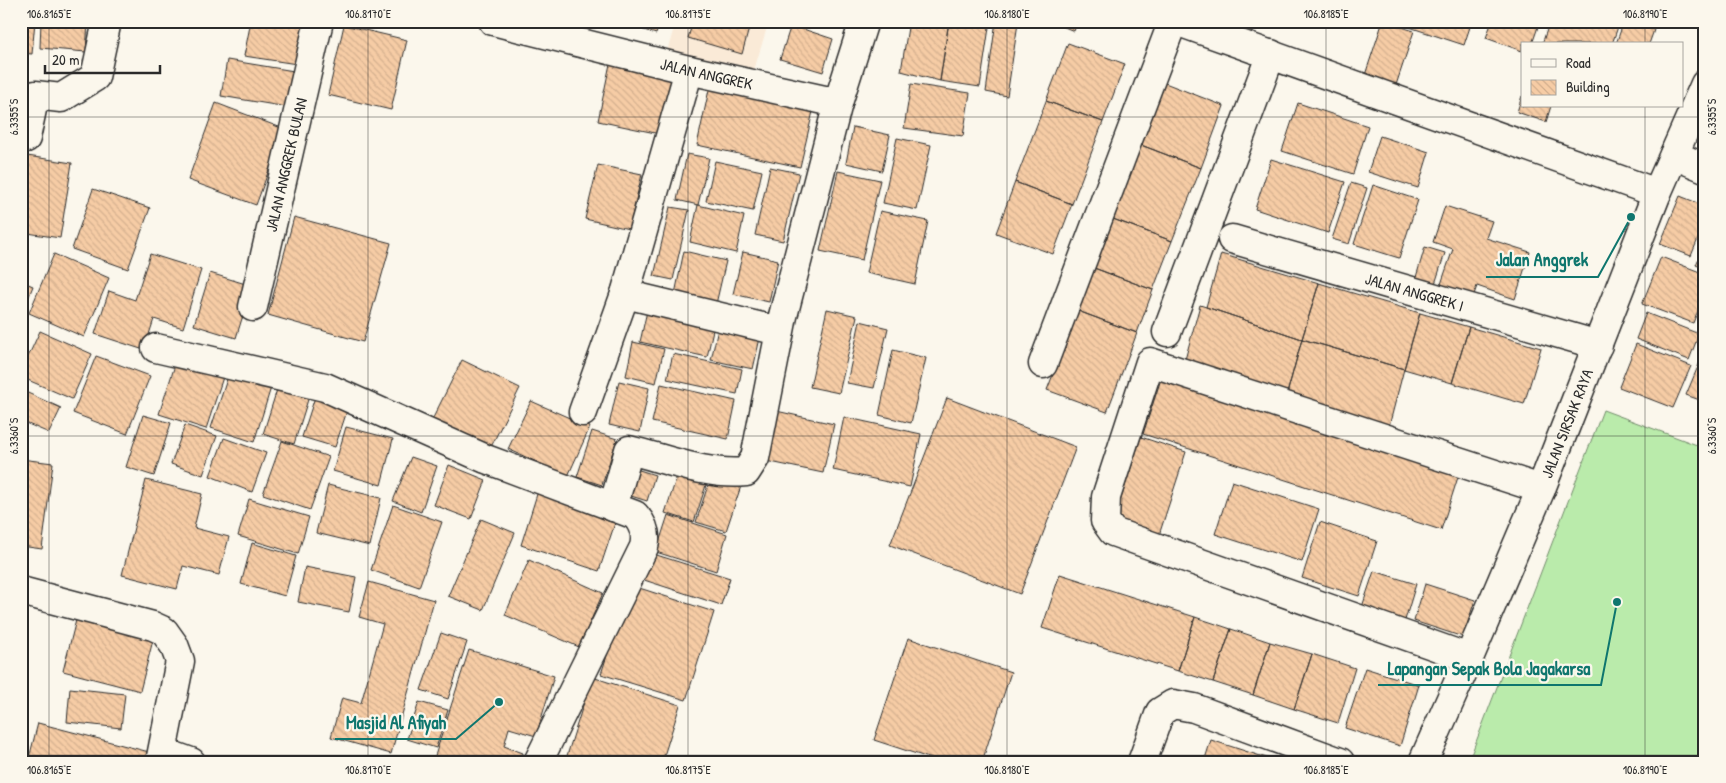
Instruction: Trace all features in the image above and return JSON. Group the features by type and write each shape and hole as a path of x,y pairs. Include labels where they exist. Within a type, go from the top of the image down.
{"street":[{"path":"26,138 35,95 61,98 95,77 107,21"},
{"name":"JALAN ANGGREK BULAN","path":"253,307 319,21"},
{"name":"JALAN ANGGREK","path":"493,21 558,29 689,70 838,103"},
{"path":"613,507 629,450 679,464 728,474 746,472 754,458 779,331 838,103 864,21"},
{"path":"1043,364 1174,21 1657,193"},
{"path":"1167,332 1271,54"},
{"path":"583,412 625,294 689,70"},
{"name":"JALAN SIRSAK RAYA","path":"1423,762 1541,489 1657,193 1705,84"},
{"path":"1674,155 1705,168"},
{"name":"JALAN ANGGREK I","path":"1232,239 1598,345"},
{"path":"625,294 779,331"},
{"path":"156,348 325,386 486,459 635,515 641,522 646,538 644,547 538,762"},
{"path":"1469,658 1113,532 1105,521 1106,498 1150,362 1541,489"},
{"path":"21,591 153,626 164,631 174,645 180,661 162,757 191,762"},
{"path":"1142,762 1160,712 1173,704 1194,708 1340,762"}],"shaded area":[{"path":"676,21 769,21 751,80 666,55"}],"green space":[{"path":"1603,410 1705,448 1705,762 1489,762 1471,755"}],"building":[{"path":"21,21 35,21 32,54 21,53"},
{"path":"41,21 88,21 86,52 40,48"},
{"path":"251,21 305,21 297,64 244,56"},
{"path":"617,21 661,21 656,34"},
{"path":"693,21 751,21 742,54 688,38"},
{"path":"818,21 843,21 841,29"},
{"path":"909,21 949,21 940,81 901,71"},
{"path":"949,21 990,21 980,87 940,81"},
{"path":"996,21 1018,23 1007,96 986,92"},
{"path":"1050,21 1078,21 1074,31"},
{"path":"1383,21 1414,31 1396,85 1365,75"},
{"path":"1391,21 1472,21 1464,45"},
{"path":"1492,21 1540,21 1533,42 1521,42 1521,51 1486,38"},
{"path":"1550,21 1620,21 1613,42 1543,42"},
{"path":"1624,21 1654,30 1650,42 1617,42"},
{"path":"344,25 407,40 391,110 328,95"},
{"path":"791,25 833,39 823,72 780,59"},
{"path":"1068,43 1125,64 1103,122 1046,101"},
{"path":"611,59 673,73 660,134 598,121"},
{"path":"227,60 294,71 287,107 221,96"},
{"path":"1165,83 1224,106 1201,168 1141,145"},
{"path":"911,84 970,93 963,136 904,128"},
{"path":"710,85 814,107 800,167 697,145"},
{"path":"1521,99 1521,108 1550,108 1546,122 1517,112"},
{"path":"1046,101 1103,122 1072,204 1015,182"},
{"path":"216,103 284,129 256,205 188,180"},
{"path":"1298,103 1368,126 1353,174 1282,151"},
{"path":"853,127 890,135 882,171 846,163"},
{"path":"1380,136 1429,152 1418,188 1368,172"},
{"path":"897,138 931,145 917,210 883,203"},
{"path":"1141,145 1201,168 1172,241 1113,219"},
{"path":"687,154 709,158 698,205 677,200"},
{"path":"21,155 72,163 60,238 21,232"},
{"path":"1271,159 1345,182 1328,233 1255,209"},
{"path":"715,161 762,171 753,211 706,201"},
{"path":"598,165 642,174 629,229 585,219"},
{"path":"770,167 799,173 783,241 755,235"},
{"path":"838,171 880,180 862,260 820,251"},
{"path":"1015,182 1072,204 1053,254 996,233"},
{"path":"1351,183 1367,188 1349,244 1332,239"},
{"path":"1373,185 1418,200 1399,258 1354,244"},
{"path":"93,189 150,208 128,269 72,249"},
{"path":"1680,196 1705,206 1705,222 1691,256 1660,244"},
{"path":"698,205 744,216 736,253 690,242"},
{"path":"1445,206 1492,221 1486,238 1530,252 1515,299 1477,286 1471,303 1438,293 1453,249 1433,242"},
{"path":"670,207 689,210 673,280 654,276"},
{"path":"880,211 928,221 915,284 866,273"},
{"path":"294,217 391,243 363,342 268,315"},
{"path":"1113,219 1172,241 1153,290 1094,268"},
{"path":"1705,243 1705,269 1696,265"},
{"path":"1425,247 1445,253 1433,290 1414,284"},
{"path":"684,251 726,261 716,304 675,294"},
{"path":"743,252 778,260 769,302 733,294"},
{"path":"54,254 109,278 84,337 29,313"},
{"path":"150,254 201,270 183,328 154,319 144,350 95,334 109,291 135,300"},
{"path":"1221,254 1319,283 1302,339 1206,307"},
{"path":"1661,257 1705,274 1705,293 1693,323 1642,304"},
{"path":"1094,268 1153,290 1137,333 1078,311"},
{"path":"210,273 252,286 236,338 194,325"},
{"path":"21,281 33,286 21,316"},
{"path":"1319,283 1420,313 1404,369 1302,339"},
{"path":"649,302 716,316 707,357 640,342"},
{"path":"1200,305 1302,339 1285,401 1183,367"},
{"path":"827,309 857,316 839,393 810,387"},
{"path":"1078,311 1137,333 1107,412 1047,390"},
{"path":"1420,313 1469,327 1452,383 1404,369"},
{"path":"1646,313 1699,334 1689,360 1636,339"},
{"path":"720,320 762,329 753,369 711,360"},
{"path":"860,321 888,328 874,388 847,383"},
{"path":"1469,327 1541,348 1524,404 1452,383"},
{"path":"40,331 92,354 72,399 21,377 21,372"},
{"path":"1302,339 1404,369 1388,430 1285,401"},
{"path":"633,342 664,349 656,383 626,376"},
{"path":"1636,344 1691,366 1673,408 1619,387"},
{"path":"893,350 926,358 911,423 879,415"},
{"path":"673,354 742,369 737,394 667,379"},
{"path":"96,356 150,376 127,434 73,413"},
{"path":"178,356 225,371 206,429 159,414"},
{"path":"1702,357 1705,358 1705,402 1686,395"},
{"path":"462,360 520,388 490,449 432,420"},
{"path":"231,367 273,381 254,442 211,428"},
{"path":"1162,376 1460,471 1441,530 1143,434"},
{"path":"280,380 311,390 294,444 263,434"},
{"path":"619,381 649,388 640,432 609,425"},
{"path":"661,384 736,401 728,439 652,422"},
{"path":"21,390 61,408 49,433 21,421"},
{"path":"315,397 348,408 335,447 302,437"},
{"path":"947,398 1076,447 1020,594 890,545"},
{"path":"531,401 590,427 568,476 508,449"},
{"path":"772,410 834,424 823,473 761,460"},
{"path":"143,415 171,423 154,476 126,467"},
{"path":"844,417 921,434 910,487 833,470"},
{"path":"185,425 217,436 203,475 171,464"},
{"path":"346,427 393,439 381,485 333,471"},
{"path":"592,431 617,439 602,485 577,477"},
{"path":"1141,437 1186,452 1159,535 1114,520"},
{"path":"224,438 266,453 252,492 210,476"},
{"path":"282,441 329,457 310,510 263,494"},
{"path":"411,457 437,466 421,512 393,501"},
{"path":"21,459 53,463 42,549 21,546"},
{"path":"449,465 486,480 471,519 434,505"},
{"path":"680,467 709,476 694,522 665,513"},
{"path":"636,469 655,475 647,501 628,495"},
{"path":"712,473 742,483 726,531 696,522"},
{"path":"146,480 202,494 194,528 229,537 219,575 183,566 177,589 122,575"},
{"path":"1232,481 1319,509 1302,562 1215,534"},
{"path":"328,485 381,498 370,546 316,533"},
{"path":"538,491 617,517 599,571 521,545"},
{"path":"249,499 309,517 298,554 238,536"},
{"path":"393,505 442,522 419,587 371,570"},
{"path":"668,515 727,534 716,571 656,552"},
{"path":"481,519 515,533 483,610 448,596"},
{"path":"1320,522 1377,541 1359,596 1302,578"},
{"path":"252,543 296,556 285,596 241,584"},
{"path":"647,552 730,578 721,605 638,578"},
{"path":"529,560 603,593 579,647 505,615"},
{"path":"305,567 356,577 349,612 298,602"},
{"path":"1374,571 1416,584 1402,630 1359,616"},
{"path":"1060,574 1195,617 1178,671 1042,628"},
{"path":"369,582 434,600 391,754 331,737 342,698 361,703 383,624 359,617"},
{"path":"1425,584 1475,600 1463,637 1414,621"},
{"path":"630,585 714,612 686,700 601,674"},
{"path":"1195,617 1231,629 1213,682 1178,671"},
{"path":"76,620 153,640 140,691 63,671"},
{"path":"1231,629 1270,642 1253,695 1213,682"},
{"path":"441,633 467,642 448,699 421,690"},
{"path":"908,638 1011,672 982,762 941,762 874,740"},
{"path":"1270,642 1312,654 1294,709 1253,695"},
{"path":"469,650 554,676 536,736 509,728 504,746 523,753 521,762 433,762"},
{"path":"1312,654 1355,668 1338,723 1294,709"},
{"path":"1365,668 1419,685 1400,746 1345,728"},
{"path":"592,677 680,705 662,762 565,762"},
{"path":"70,688 125,694 121,728 67,722"},
{"path":"419,702 448,710 436,748 407,739"},
{"path":"38,723 153,753 151,762 28,762"},
{"path":"1211,740 1276,761 1276,762 1204,762"}],"place":[{"name":"Jalan Anggrek","path":"1631,217"},
{"name":"Lapangan Sepak Bola Jagakarsa","path":"1617,602"},
{"name":"Masjid Al Afiyah","path":"499,702"}]}
